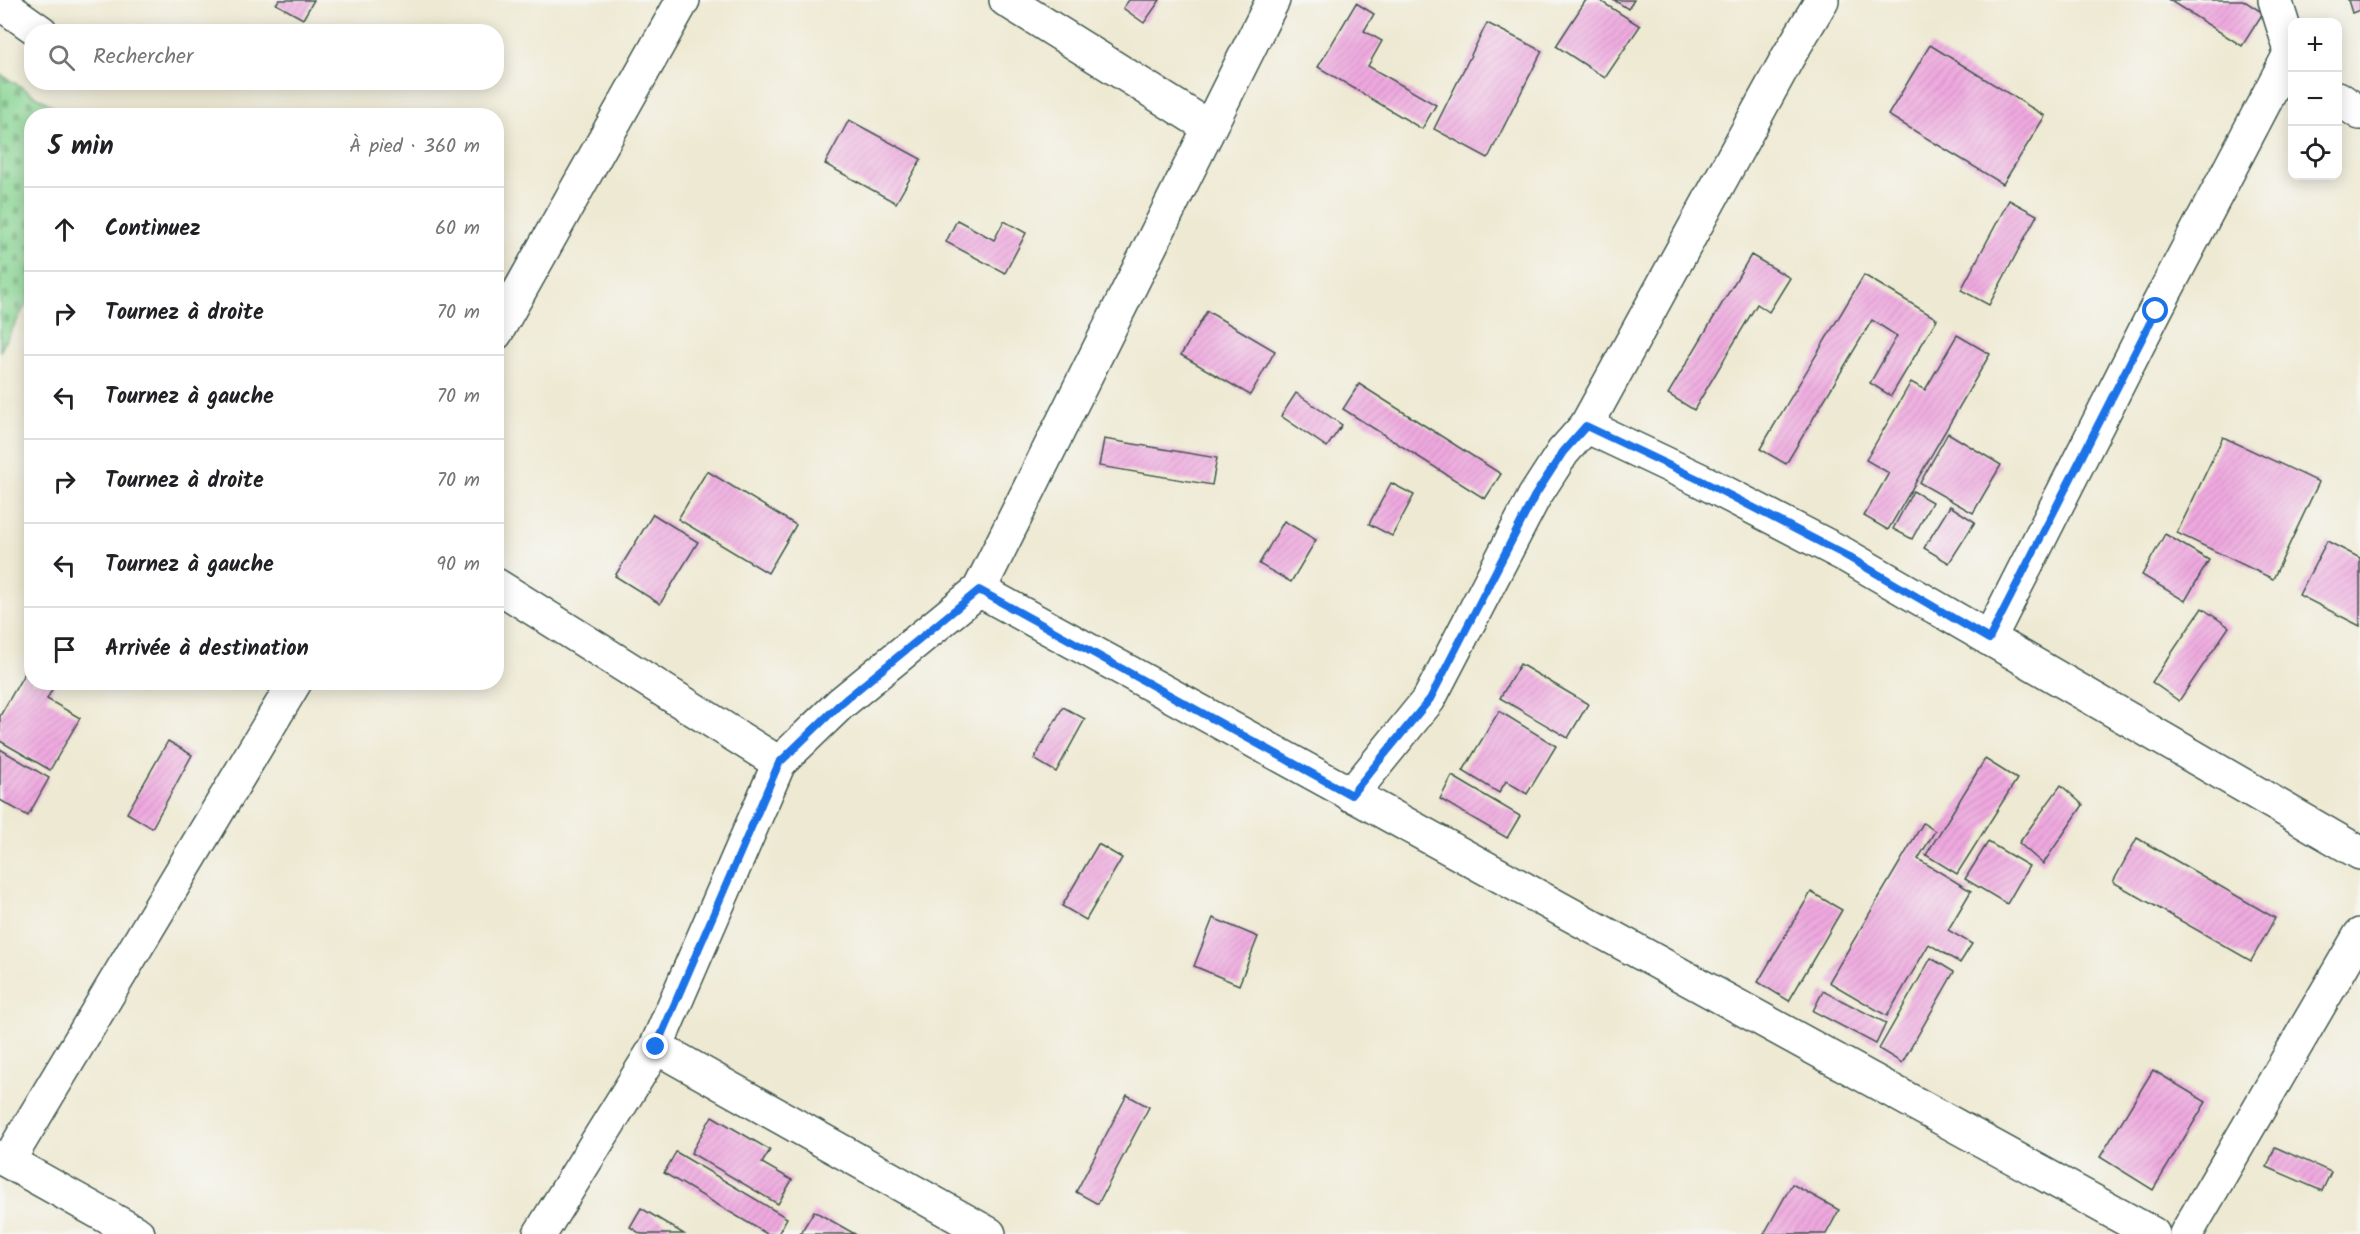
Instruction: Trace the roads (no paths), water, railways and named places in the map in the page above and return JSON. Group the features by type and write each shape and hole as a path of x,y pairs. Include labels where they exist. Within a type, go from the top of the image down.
{"street":[{"path":"504,319 683,0"},
{"path":"1006,0 1209,127"},
{"path":"540,1234 656,1047 779,763 840,704 979,590 1273,0"},
{"path":"1351,795 1430,699 1534,497 1563,452 1586,426 1788,57 1822,0"},
{"path":"2275,0 2288,41"},
{"path":"0,3 30,24"},
{"path":"1989,639 2156,311 2288,61"},
{"path":"2342,101 2360,113"},
{"path":"1586,426 1700,480 1845,555 2360,853"},
{"path":"504,590 779,763"},
{"path":"979,590 2153,1234"},
{"path":"138,1234 4,1159 290,690"},
{"path":"2186,1234 2360,935"},
{"path":"656,1047 989,1234"}]}
